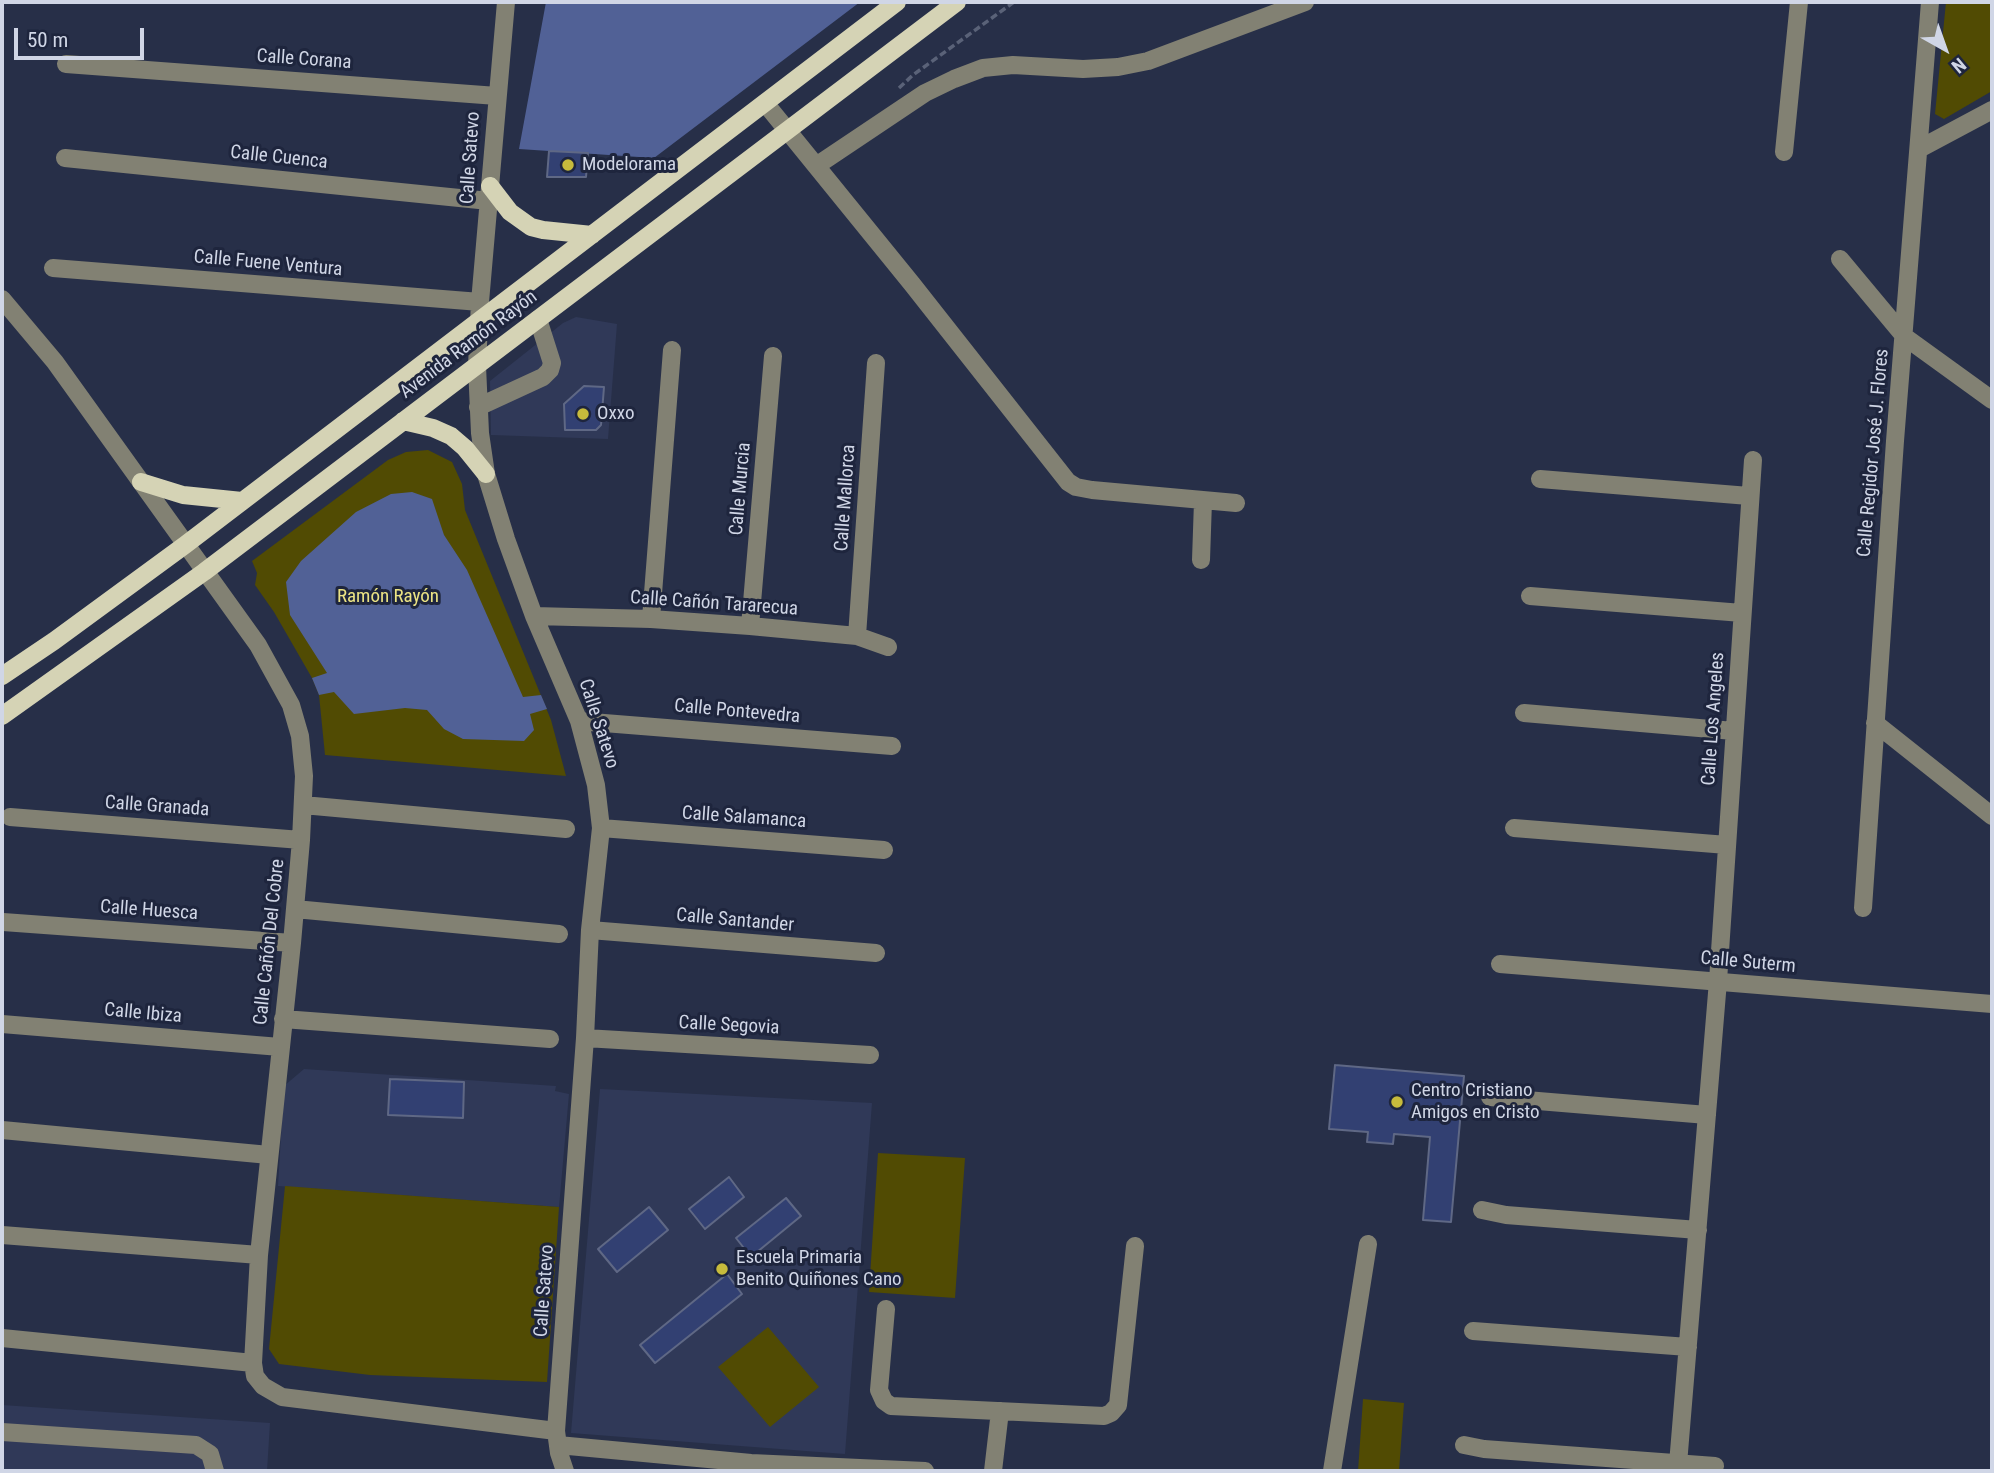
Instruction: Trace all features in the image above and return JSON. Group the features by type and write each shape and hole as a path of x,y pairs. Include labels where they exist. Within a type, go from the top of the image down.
{"main road":[{"name":"Avenida Ramón Rayón","path":"2,676 185,545 480,311 592,235 897,2"},
{"name":"Avenida Ramón Rayón","path":"2,716 204,572 957,2"},
{"path":"490,193 509,212 531,227 592,235"},
{"path":"403,421 433,428 451,436 465,448 486,474"},
{"path":"141,482 183,495 242,501"}],"street":[{"name":"Calle Satevo","path":"506,2 480,311 478,407 486,474 534,616 579,721 596,785 601,828 590,930 557,1438 565,1471"},
{"path":"816,166 925,93 984,68 1013,65 1083,69 1118,67 1148,61 1305,2"},
{"path":"1784,152 1799,2"},
{"name":"Calle Regidor José J. Flores","path":"1863,908 1895,441 1930,2"},
{"name":"Calle Corana","path":"66,64 496,96"},
{"path":"765,103 1068,482 1093,491 1236,503"},
{"path":"1919,149 1992,110"},
{"name":"Calle Cuenca","path":"65,158 490,193"},
{"path":"1840,259 1905,338 1992,400"},
{"name":"Calle Fuene Ventura","path":"53,268 480,311"},
{"name":"Calle Cañón Del Cobre","path":"2,299 55,362 258,645 291,705 304,760 301,839 292,943 258,1255 254,1369"},
{"path":"478,407 543,377 550,370 552,363 538,319"},
{"path":"651,619 673,350"},
{"name":"Calle Murcia","path":"750,626 773,356"},
{"name":"Calle Mallorca","path":"857,636 876,363"},
{"name":"Calle Los Angeles","path":"1678,1464 1718,981 1752,460"},
{"path":"1540,479 1749,496"},
{"path":"1201,560 1203,501"},
{"path":"1530,596 1742,613"},
{"name":"Calle Cañón Tararecua","path":"534,616 651,619 750,626 857,636 888,647"},
{"path":"1524,713 1734,731"},
{"name":"Calle Pontevedra","path":"579,721 892,746"},
{"path":"1875,723 1992,816"},
{"path":"303,806 566,828"},
{"name":"Calle Granada","path":"10,817 301,839"},
{"name":"Calle Salamanca","path":"601,828 884,850"},
{"path":"1514,828 1727,845"},
{"path":"295,909 559,934"},
{"name":"Calle Huesca","path":"3,922 292,943"},
{"name":"Calle Santander","path":"590,930 876,953"},
{"name":"Calle Suterm","path":"1500,964 1992,1004"},
{"path":"283,1019 550,1039"},
{"name":"Calle Ibiza","path":"2,1024 280,1047"},
{"name":"Calle Segovia","path":"585,1038 870,1055"},
{"path":"1490,1097 1707,1115"},
{"path":"2,1130 269,1155"},
{"path":"1482,1210 1506,1215 1698,1230"},
{"path":"2,1235 258,1255"},
{"path":"1332,1471 1368,1244"},
{"path":"886,1309 879,1390 884,1401 891,1406 1104,1416 1118,1405 1135,1246"},
{"path":"1473,1331 1688,1347"},
{"path":"2,1338 254,1369 263,1386 282,1397 557,1438 751,1463 925,1471"},
{"path":"993,1471 999,1411"},
{"path":"2,1432 196,1445 210,1454 215,1471"},
{"path":"1464,1445 1484,1449 1715,1466"}],"path":[{"path":"894,92 913,75 1014,2"}],"shaded area":[{"path":"546,2 860,2 654,158 519,149"},
{"path":"576,317 617,324 608,439 491,435 490,381 563,323"},
{"name":"Ramón Rayón","path":"412,492 432,499 444,535 467,570 523,697 541,695 547,709 530,714 534,730 524,741 463,739 444,729 427,710 405,708 354,714 334,692 319,695 312,678 327,673 290,615 286,582 301,561 356,512 391,494"},
{"path":"304,1069 556,1086 555,1091 569,1094 559,1207 278,1186 284,1086"},
{"name":"Escuela Primaria Benito Quiñones Cano","path":"600,1089 872,1103 845,1454 571,1433"},
{"path":"2,1405 270,1423 267,1471 2,1471"}],"green space":[{"path":"1946,2 1992,2 1992,91 1944,119 1935,114"},
{"name":"Ramón Rayón","path":"428,450 452,462 462,484 465,510 551,720 566,776 325,755 319,695 274,612 255,585 257,573 252,561 388,460 406,452"},
{"path":"878,1153 965,1158 955,1298 869,1292"},
{"path":"285,1186 559,1207 547,1382 370,1375 279,1364 269,1349"},
{"path":"768,1327 819,1387 770,1427 718,1367"},
{"path":"1363,1399 1404,1403 1399,1471 1358,1471"}],"building":[{"name":"Modelorama","path":"549,151 588,153 586,177 547,177"},
{"name":"Oxxo","path":"584,386 604,387 601,425 596,430 565,430 564,404"},
{"name":"Centro Cristiano Amigos en Cristo","path":"1335,1065 1464,1076 1451,1222 1423,1220 1430,1137 1394,1134 1393,1144 1367,1142 1368,1132 1329,1129"},
{"path":"390,1079 464,1082 463,1118 388,1115"},
{"path":"729,1177 744,1197 705,1229 689,1209"},
{"path":"786,1198 801,1216 751,1257 736,1238"},
{"path":"649,1207 668,1230 617,1272 598,1249"},
{"path":"727,1274 742,1294 655,1363 640,1345"}],"place":[{"name":"Modelorama","path":"568,165"},
{"name":"Oxxo","path":"583,414"},
{"name":"Centro Cristiano Amigos en Cristo","path":"1397,1102"},
{"name":"Escuela Primaria Benito Quiñones Cano","path":"722,1269"}]}
